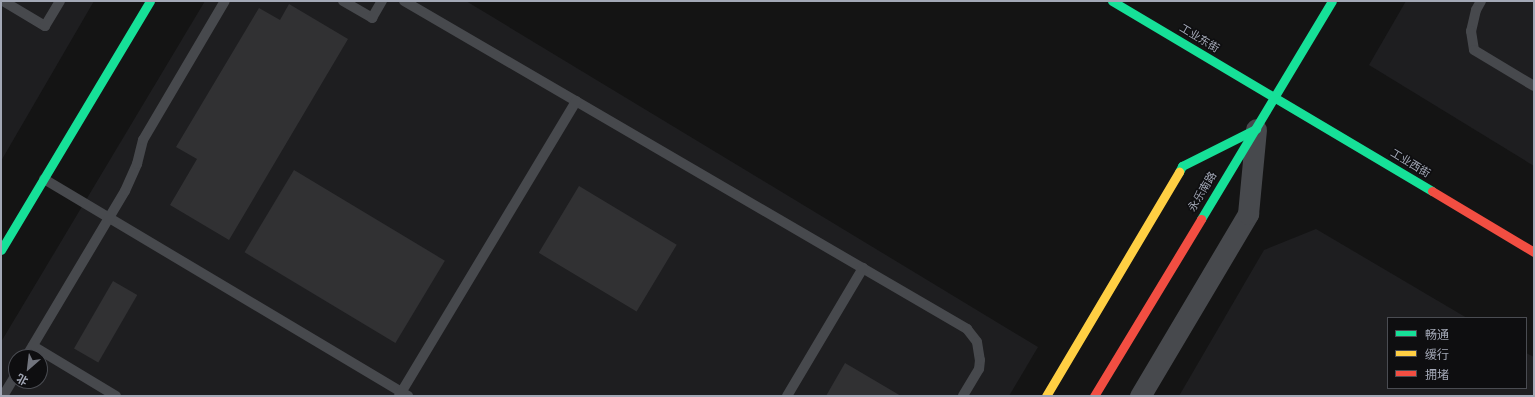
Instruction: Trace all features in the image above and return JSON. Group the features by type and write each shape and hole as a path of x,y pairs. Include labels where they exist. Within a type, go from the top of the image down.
{"main road":[{"path":"1,250 150,1"},
{"name":"工业东街","path":"1112,1 1274,98"},
{"name":"永乐南路","path":"1094,396 1332,1"},
{"name":"工业西街","path":"1274,98 1534,252"},
{"path":"1046,396 1182,166 1256,129"}],"street":[{"path":"1140,396 1248,214 1256,129"}],"lane":[{"path":"3,1 45,26 60,1"},
{"path":"31,349 109,218 137,164 143,140 225,1"},
{"path":"343,1 372,18 382,1"},
{"path":"404,1 967,329 977,342 980,360 979,369 963,396"},
{"path":"1481,1 1476,10 1472,31 1474,50 1534,86"},
{"path":"44,179 403,395 576,101"},
{"path":"787,396 863,268"},
{"path":"33,346 116,396"}],"shaded area":[{"path":"1,1 94,1 1,161"},
{"path":"205,1 466,1 1038,347 1009,396 1,396 1,342"},
{"path":"1406,1 1534,1 1534,166 1369,65"},
{"path":"1316,229 1465,317 1387,317 1387,389 1527,389 1527,354 1534,357 1534,396 1179,396 1264,250"}],"building":[{"path":"289,4 348,39 229,240 170,205 197,159 176,147 259,8 280,20"},
{"path":"294,170 445,261 395,343 245,252"},
{"path":"579,186 677,245 637,312 539,253"},
{"path":"113,281 137,295 98,363 74,349"},
{"path":"845,363 901,396 826,396"}],"traffic: fast":[{"path":"1,250 150,1"},
{"path":"1112,1 1432,191"},
{"path":"1201,219 1332,1"},
{"path":"1179,172 1182,166 1256,129"}],"traffic: slow":[{"path":"1046,396 1179,172"}],"traffic: jam":[{"path":"1432,191 1534,252"},
{"path":"1094,396 1201,219"}]}
